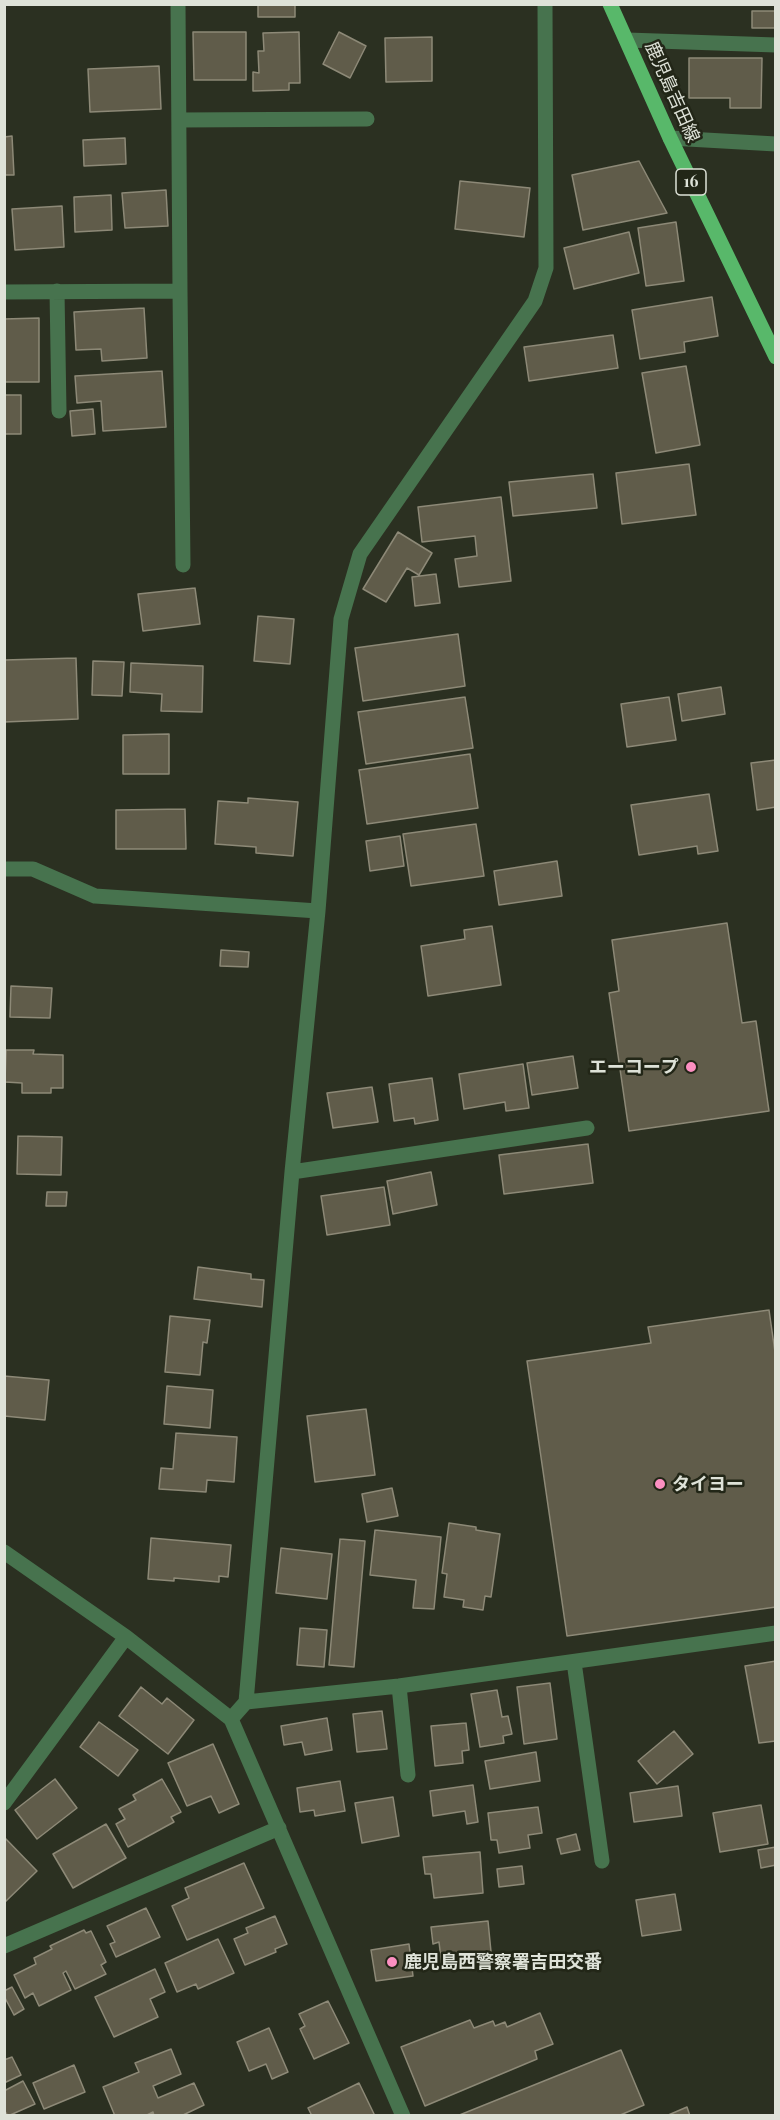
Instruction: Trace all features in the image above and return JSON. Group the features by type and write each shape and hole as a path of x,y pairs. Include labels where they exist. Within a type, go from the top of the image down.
{"main road":[{"name":"鹿児島吉田線","path":"610,4 670,138 776,357"}],"street":[{"path":"178,4 183,565"},
{"path":"231,1719 246,1702 292,1172 318,911 341,619 360,554 535,301 546,268 545,4"},
{"path":"627,40 776,45"},
{"path":"179,120 367,119"},
{"path":"670,138 776,144"},
{"path":"4,291 180,291"},
{"path":"57,291 59,411"},
{"path":"4,869 33,869 95,896 318,911"},
{"path":"292,1172 587,1128"},
{"path":"4,1552 126,1637 231,1719 403,2115"},
{"path":"246,1702 399,1686 776,1633"},
{"path":"4,1803 126,1637"},
{"path":"574,1662 602,1861"},
{"path":"399,1686 408,1775"},
{"path":"4,1946 279,1828"}],"building":[{"path":"258,4 295,4 295,17 258,17"},
{"path":"752,11 776,11 776,28 752,28"},
{"path":"193,32 246,32 246,80 194,80"},
{"path":"299,32 300,83 289,83 289,90 253,91 253,72 259,73 258,51 264,51 263,33"},
{"path":"339,32 366,46 350,78 323,64"},
{"path":"432,37 432,81 386,82 385,38"},
{"path":"689,58 762,58 761,108 730,108 730,98 689,98"},
{"path":"159,66 161,109 90,112 88,69"},
{"path":"12,136 14,175 4,175 4,137"},
{"path":"125,138 126,164 84,166 83,140"},
{"path":"639,161 667,213 583,230 572,175"},
{"path":"460,181 530,188 524,237 455,229"},
{"path":"166,190 168,226 125,228 122,193"},
{"path":"111,195 112,230 75,232 74,197"},
{"path":"62,206 64,247 15,250 12,209"},
{"path":"676,222 684,281 646,286 638,228"},
{"path":"629,232 639,273 574,289 564,248"},
{"path":"712,297 718,336 684,342 685,352 640,359 632,310"},
{"path":"144,308 147,358 102,361 101,349 76,350 74,312"},
{"path":"39,318 39,382 4,382 4,319"},
{"path":"613,335 618,368 529,381 524,347"},
{"path":"686,366 700,445 656,453 642,373"},
{"path":"162,371 166,427 103,431 101,401 77,403 75,376"},
{"path":"4,395 21,395 21,434 4,434"},
{"path":"93,409 95,434 72,436 70,411"},
{"path":"689,464 696,515 622,524 616,473"},
{"path":"593,474 597,508 513,516 509,482"},
{"path":"501,497 511,581 459,587 455,559 477,556 475,536 422,542 418,507"},
{"path":"398,532 432,553 419,575 407,568 386,602 363,589"},
{"path":"436,574 440,603 415,606 412,577"},
{"path":"195,588 200,624 143,631 138,594"},
{"path":"258,616 294,619 290,664 254,661"},
{"path":"458,634 465,686 363,701 355,648"},
{"path":"76,658 78,719 4,722 4,660"},
{"path":"93,661 124,662 122,696 92,695"},
{"path":"131,663 203,666 202,712 161,711 162,694 130,692"},
{"path":"721,687 725,714 682,721 678,694"},
{"path":"465,697 473,748 366,764 358,712"},
{"path":"669,697 676,740 627,747 621,704"},
{"path":"169,734 169,774 123,774 123,735"},
{"path":"470,754 478,808 367,824 359,770"},
{"path":"776,760 776,807 757,810 751,763"},
{"path":"709,794 718,851 698,854 697,846 639,855 631,805"},
{"path":"248,798 298,802 293,856 256,853 256,847 215,844 218,801 248,803"},
{"path":"185,809 186,849 116,849 116,810"},
{"path":"476,824 484,876 411,886 403,834"},
{"path":"400,836 404,866 370,871 366,841"},
{"path":"557,861 562,896 499,905 494,871"},
{"name":"エーコープ","path":"727,923 742,1023 756,1021 769,1111 629,1131 609,993 619,991 612,940"},
{"path":"492,926 501,985 428,996 421,946 465,939 464,930"},
{"path":"221,950 249,952 248,967 220,966"},
{"path":"11,986 52,988 50,1018 10,1017"},
{"path":"6,1050 34,1050 33,1054 63,1055 63,1088 51,1088 51,1093 22,1093 22,1083 5,1082"},
{"path":"573,1056 578,1088 532,1095 527,1063"},
{"path":"523,1064 529,1108 506,1111 505,1102 464,1109 459,1074"},
{"path":"432,1078 438,1120 415,1124 414,1118 394,1121 389,1084"},
{"path":"372,1087 378,1122 333,1128 327,1093"},
{"path":"18,1136 62,1137 61,1175 17,1174"},
{"path":"588,1144 593,1183 504,1194 499,1155"},
{"path":"431,1172 437,1205 393,1214 387,1181"},
{"path":"384,1187 390,1225 327,1235 321,1196"},
{"path":"47,1192 67,1192 66,1206 46,1206"},
{"path":"198,1267 251,1274 251,1279 264,1280 262,1307 194,1299"},
{"name":"タイヨー","path":"769,1310 776,1359 776,1607 567,1636 527,1361 651,1343 648,1327"},
{"path":"170,1316 210,1320 207,1343 203,1342 200,1375 165,1372"},
{"path":"4,1376 49,1380 45,1420 4,1416"},
{"path":"167,1386 213,1390 210,1428 164,1424"},
{"path":"366,1409 375,1475 315,1482 307,1416"},
{"path":"176,1433 237,1437 234,1482 207,1480 206,1492 159,1489 161,1468 173,1469"},
{"path":"392,1488 398,1516 367,1522 362,1494"},
{"path":"449,1523 500,1534 491,1597 485,1596 483,1610 463,1607 464,1600 444,1597 447,1574 442,1573"},
{"path":"375,1530 441,1537 434,1609 413,1608 416,1580 370,1575"},
{"path":"151,1538 231,1545 228,1577 219,1576 219,1582 174,1578 174,1581 148,1579"},
{"path":"340,1539 365,1541 354,1667 329,1665"},
{"path":"281,1548 332,1554 327,1599 276,1593"},
{"path":"300,1628 327,1630 324,1667 297,1665"},
{"path":"776,1661 776,1741 759,1743 745,1666"},
{"path":"550,1683 557,1739 524,1744 517,1687"},
{"path":"141,1687 162,1704 167,1698 194,1720 168,1754 119,1716"},
{"path":"497,1690 502,1717 508,1716 512,1734 503,1736 504,1743 480,1747 471,1694"},
{"path":"382,1711 387,1749 357,1752 353,1714"},
{"path":"327,1718 332,1750 305,1755 302,1742 284,1745 281,1726"},
{"path":"99,1722 138,1750 118,1776 80,1747"},
{"path":"466,1723 469,1750 462,1751 463,1763 435,1766 431,1726"},
{"path":"674,1731 693,1754 657,1784 638,1761"},
{"path":"213,1744 239,1804 219,1813 211,1796 187,1806 168,1763"},
{"path":"536,1752 540,1781 490,1789 485,1761"},
{"path":"55,1779 77,1808 37,1839 15,1810"},
{"path":"162,1779 181,1812 171,1817 174,1822 128,1847 116,1824 125,1819 119,1809 136,1800 133,1795"},
{"path":"340,1781 345,1811 315,1816 314,1810 300,1812 297,1788"},
{"path":"473,1785 478,1822 467,1824 465,1811 433,1816 430,1791"},
{"path":"678,1786 682,1816 634,1822 630,1793"},
{"path":"393,1797 399,1836 362,1843 355,1803"},
{"path":"761,1805 768,1844 720,1852 713,1813"},
{"path":"538,1807 542,1833 528,1835 530,1848 499,1853 497,1840 491,1840 488,1813"},
{"path":"106,1824 126,1858 73,1888 53,1854"},
{"path":"576,1834 580,1850 561,1854 557,1839"},
{"path":"4,1839 37,1871 4,1903"},
{"path":"776,1847 776,1865 761,1868 758,1850"},
{"path":"480,1852 483,1893 434,1898 431,1874 425,1874 423,1857"},
{"path":"244,1863 264,1908 187,1940 172,1906 189,1898 185,1888"},
{"path":"522,1866 524,1884 499,1887 497,1869"},
{"path":"675,1894 681,1930 642,1936 636,1900"},
{"path":"146,1908 160,1937 116,1957 110,1944 115,1942 107,1926"},
{"path":"275,1916 287,1944 275,1949 276,1952 245,1965 234,1939 248,1933 246,1928"},
{"path":"488,1921 492,1962 442,1967 439,1942 433,1944 431,1927"},
{"path":"84,1930 86,1933 91,1931 106,1962 101,1965 106,1974 75,1989 66,1971 63,1973 71,1990 39,2006 33,1993 25,1998 14,1975 36,1964 34,1958 52,1949 50,1946"},
{"path":"218,1939 234,1973 198,1989 196,1984 177,1992 165,1963"},
{"path":"409,1944 413,1976 376,1981 371,1950"},
{"path":"155,1969 165,1992 150,1999 158,2017 114,2037 95,1997"},
{"path":"12,1987 24,2009 14,2015 4,1996 4,1991"},
{"path":"328,2001 349,2043 314,2059 300,2029 305,2026 299,2014"},
{"path":"540,2013 553,2044 535,2051 537,2059 425,2106 401,2047 470,2020 474,2028 493,2021 495,2026 505,2022 507,2027"},
{"path":"269,2028 288,2072 272,2079 266,2064 249,2071 237,2042"},
{"path":"171,2049 181,2074 153,2086 158,2098 194,2083 204,2105 181,2116 154,2116 153,2112 145,2116 115,2116 103,2087 139,2072 135,2063"},
{"path":"621,2050 644,2105 618,2116 457,2116"},
{"path":"12,2057 21,2075 4,2083 4,2060"},
{"path":"74,2065 85,2092 44,2109 33,2083"},
{"path":"23,2081 35,2104 8,2116 4,2110 4,2091"},
{"path":"359,2083 375,2116 312,2116 308,2108"},
{"path":"687,2107 690,2116 666,2116"}],"place":[{"name":"エーコープ","path":"691,1067"},
{"name":"タイヨー","path":"660,1484"},
{"name":"鹿児島西警察署吉田交番","path":"392,1962"}]}
